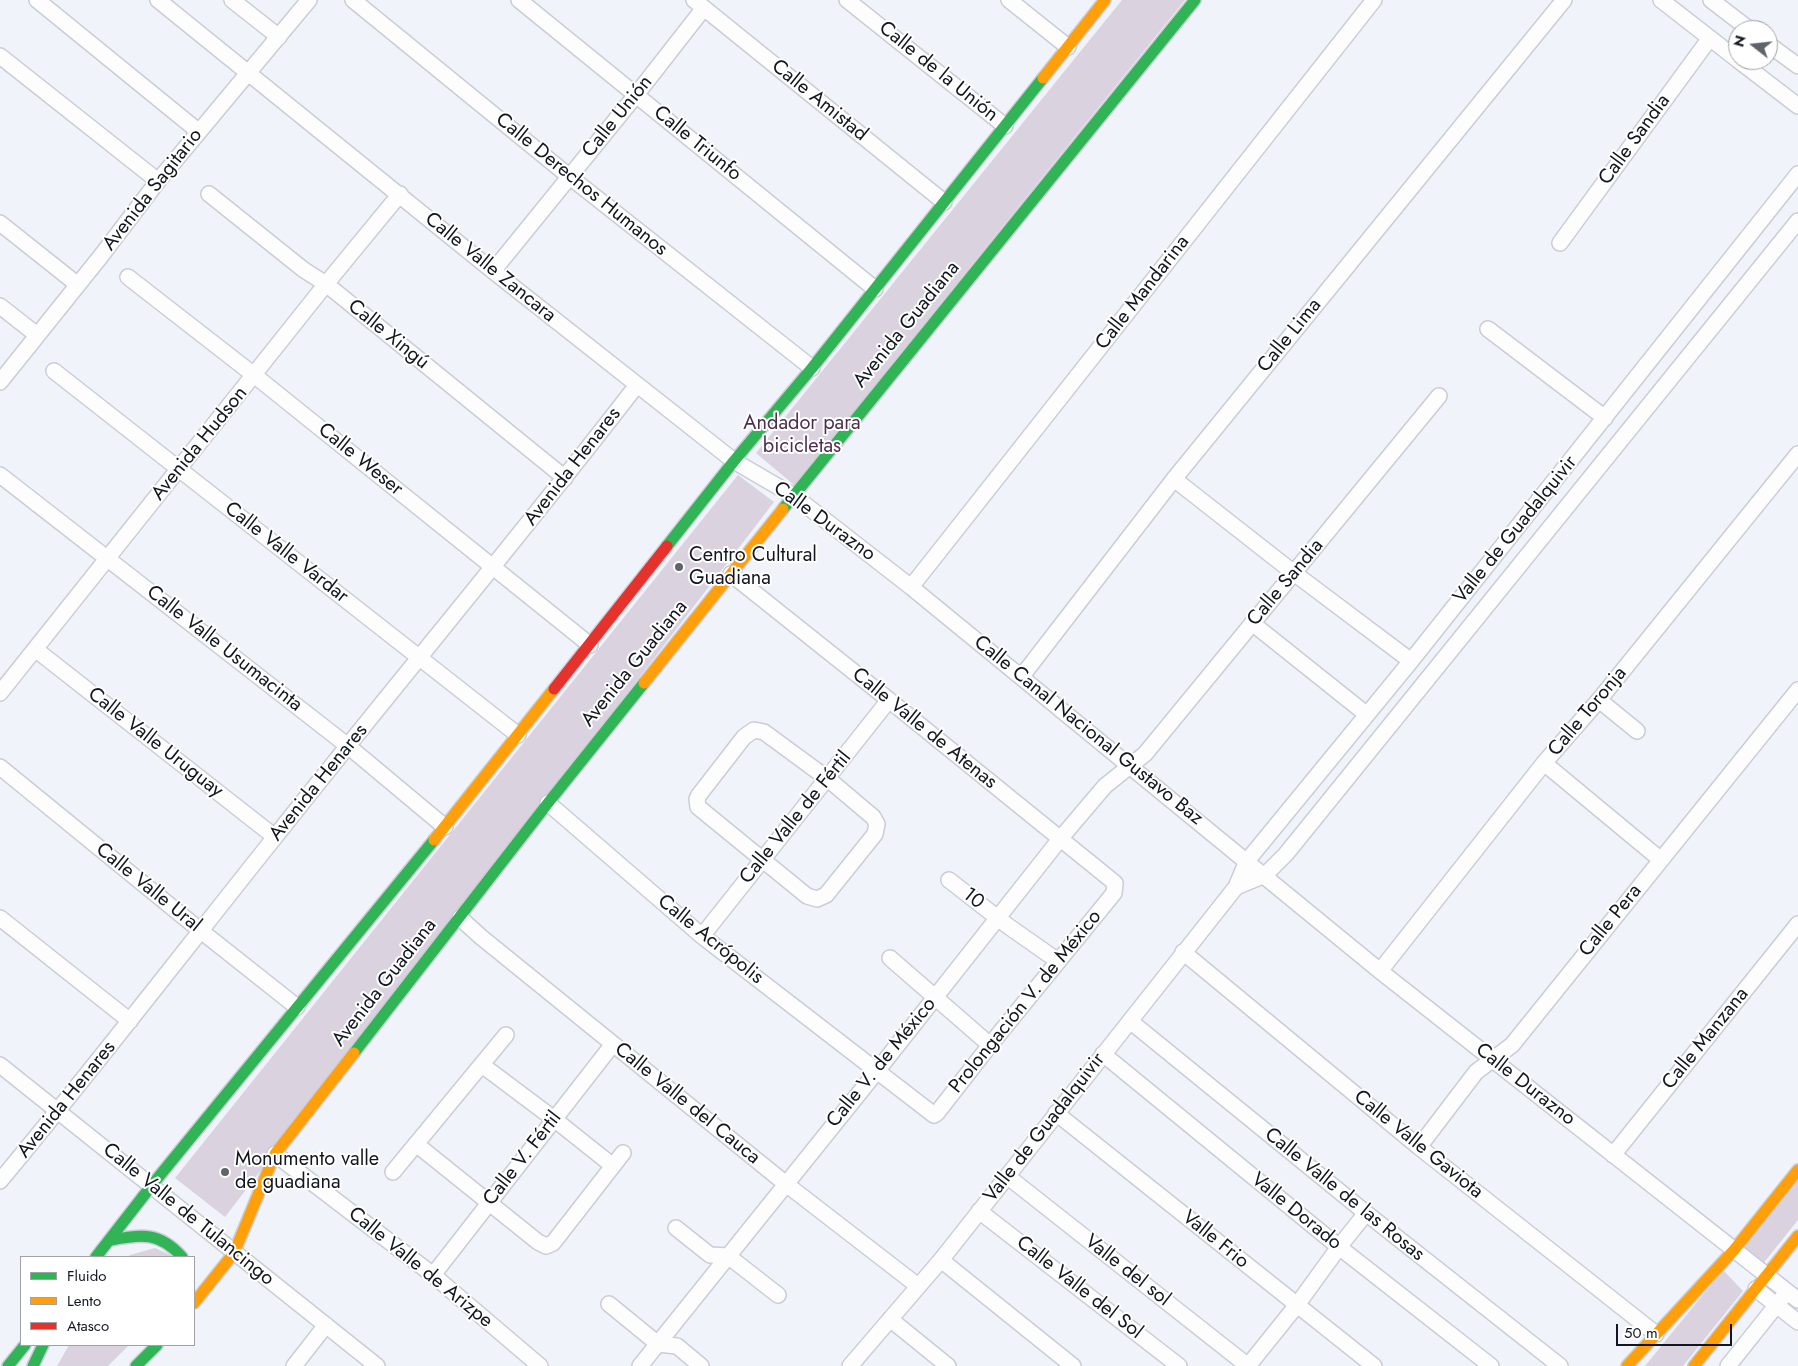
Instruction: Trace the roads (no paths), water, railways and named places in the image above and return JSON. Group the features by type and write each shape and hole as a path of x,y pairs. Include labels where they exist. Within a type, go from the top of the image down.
{"street":[{"path":"37,0 198,131"},
{"name":"Calle Valle Zancara","path":"158,0 493,271 734,461"},
{"path":"232,0 279,37"},
{"name":"Avenida Sagitario","path":"0,382 78,285 158,180 309,0"},
{"name":"Calle Derechos Humanos","path":"352,0 570,177 812,368"},
{"name":"Calle Triunfo","path":"519,0 875,289"},
{"name":"Calle de la Unión","path":"847,0 1005,126"},
{"path":"1008,0 1068,47"},
{"path":"97,1256 152,1185 445,827 734,461 812,368 1105,0"},
{"name":"Avenida Guadiana","path":"195,1302 234,1253 275,1154 548,803 1195,0"},
{"name":"Calle Mandarina","path":"912,587 1374,0"},
{"name":"Calle Lima","path":"1022,676 1174,479 1564,0"},
{"path":"1662,0 1728,52"},
{"path":"1711,0 1737,20"},
{"name":"Calle Unión","path":"493,271 636,95 699,4"},
{"name":"Calle Amistad","path":"699,4 944,202"},
{"name":"Calle Sandia","path":"1560,243 1710,38"},
{"path":"1778,51 1798,66"},
{"path":"0,56 158,180"},
{"path":"1751,70 1798,106"},
{"name":"Valle de Guadalquivir","path":"850,1366 941,1260 1236,887 1247,861 1411,661 1798,174"},
{"name":"Calle Xingú","path":"210,194 304,270 326,284 565,478"},
{"name":"Avenida Hudson","path":"0,693 400,194"},
{"name":"Valle de Guadalquivir","path":"1236,887 1265,875 1299,838 1798,221"},
{"path":"0,223 78,285"},
{"name":"Calle Weser","path":"128,277 254,375 590,645"},
{"path":"0,306 37,335"},
{"path":"1488,329 1605,418"},
{"name":"Calle Valle Vardar","path":"54,371 518,735"},
{"name":"Avenida Henares","path":"0,1181 130,1021 348,746 494,568 637,385"},
{"name":"Calle Sandia","path":"1129,766 1145,754 1438,396"},
{"name":"Calle Toronja","path":"1380,971 1544,763 1598,700 1798,454"},
{"name":"Calle Durazno","path":"734,461 794,496 912,587"},
{"name":"Calle Valle Usumacinta","path":"0,475 348,746 445,827"},
{"path":"1174,479 1411,661"},
{"name":"Calle Valle de Atenas","path":"731,574 1115,883 1115,886"},
{"name":"Calle Canal Nacional Gustavo Baz","path":"912,587 1129,766 1265,875"},
{"path":"1252,623 1366,714"},
{"name":"Calle Valle Uruguay","path":"35,649 275,837"},
{"name":"Calle Pera","path":"1419,1146 1476,1072 1512,1045 1798,690"},
{"name":"Calle Valle de Fértil","path":"702,936 889,700"},
{"path":"1598,700 1637,730"},
{"path":"754,730 764,732 828,779 873,817 878,824 874,834 826,895 818,900 807,896 700,810 697,804 699,795 744,737 754,730"},
{"path":"1544,763 1660,860"},
{"name":"Calle V. de México","path":"640,1366 878,1071 1060,839 1105,786 1129,766"},
{"name":"Calle Valle Ural","path":"0,767 297,1007"},
{"name":"Calle Acrópolis","path":"548,803 702,936 934,1115"},
{"name":"Calle Durazno","path":"1265,875 1380,971 1793,1296"},
{"name":"10","path":"949,880 997,918 1058,961"},
{"name":"Prolongación V. de México","path":"934,1115 1114,893 1115,886"},
{"path":"0,918 130,1021"},
{"name":"Calle Valle del Cauca","path":"460,918 786,1184 918,1286"},
{"name":"Calle Manzana","path":"1613,1155 1798,924"},
{"name":"Calle Valle Gaviota","path":"1183,952 1419,1146 1656,1334"},
{"path":"890,958 990,1045"},
{"name":"Calle Valle de las Rosas","path":"1130,1022 1366,1213 1560,1366"},
{"path":"393,1172 506,1035"},
{"name":"Calle V. Fértil","path":"433,1275 613,1044"},
{"name":"Valle Dorado","path":"1103,1054 1339,1247 1491,1366"},
{"name":"Calle Valle de Tulancingo","path":"0,1065 377,1366"},
{"path":"482,1065 613,1166"},
{"name":"Valle Frio","path":"1056,1113 1374,1366"},
{"path":"416,1144 538,1242 546,1246 553,1243 623,1153"},
{"name":"Calle Valle de Arizpe","path":"275,1154 433,1275 540,1366"},
{"path":"1627,1366 1734,1250 1798,1170"},
{"name":"Valle del sol","path":"1007,1176 1248,1366"},
{"name":"Calle Valle del Sol","path":"979,1211 1179,1366"},
{"path":"1248,1366 1366,1213"},
{"path":"676,1228 710,1255 728,1256 778,1295"},
{"path":"111,1240 149,1235 166,1242 181,1256"},
{"path":"1694,1366 1798,1236"},
{"path":"941,1260 1073,1366"},
{"path":"1756,1289 1798,1322"},
{"path":"1728,1366 1776,1306 1793,1296"},
{"path":"609,1304 658,1344 676,1346 701,1366"},
{"path":"890,1319 948,1366"},
{"path":"294,1366 326,1325"},
{"path":"8,1366 24,1346"},
{"path":"33,1366 43,1346"},
{"path":"136,1366 157,1346"},
{"path":"142,1366 157,1346"}],"place":[{"name":"Centro Cultural Guadiana","path":"679,567"},
{"name":"Monumento valle de guadiana","path":"225,1172"}],"park label":[{"name":"Andador para bicicletas","path":"802,436"}]}
